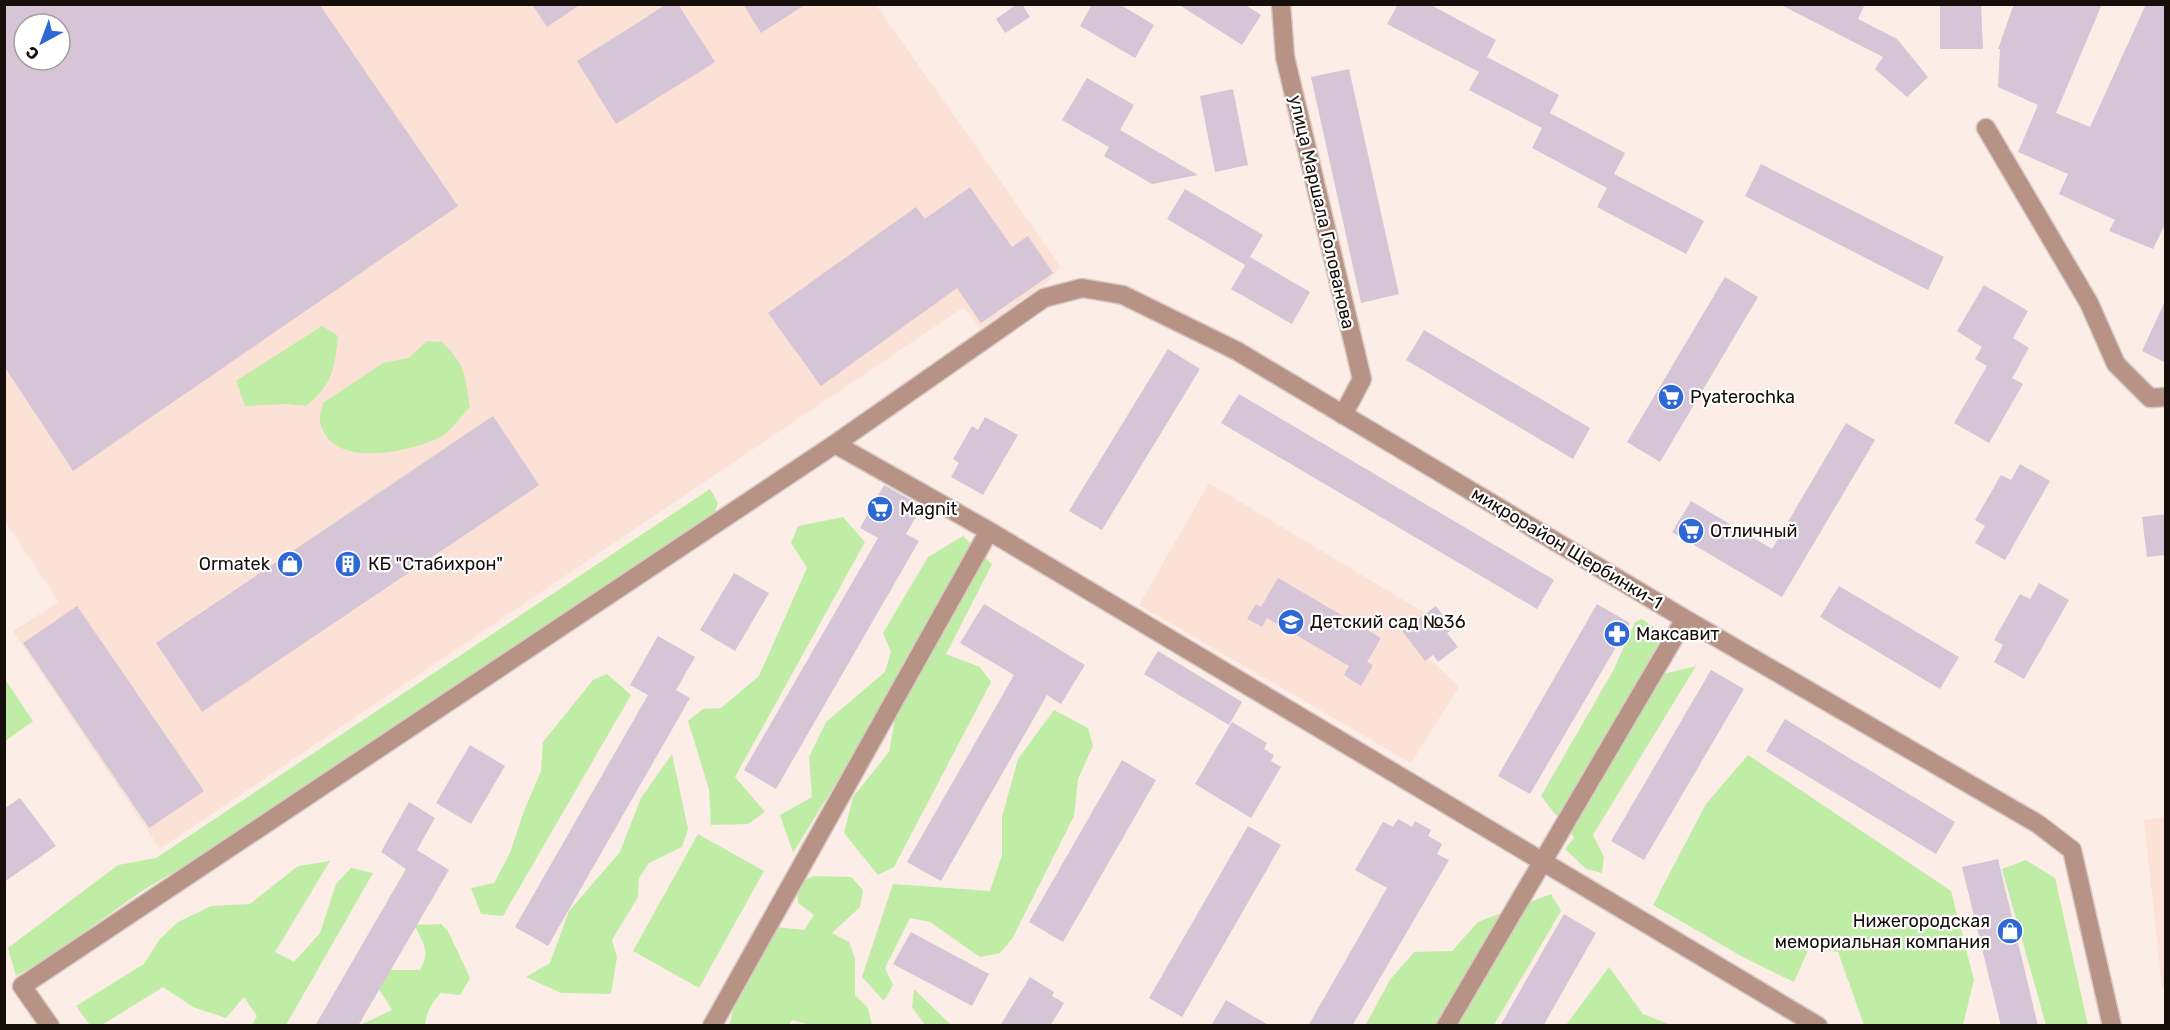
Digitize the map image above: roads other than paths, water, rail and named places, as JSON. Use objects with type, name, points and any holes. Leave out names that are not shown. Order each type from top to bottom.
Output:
[{"type":"street","name":"улица Маршала Голованова","points":[[1281,4],[1285,57],[1362,379],[1343,415]]},
{"type":"street","points":[[1986,128],[2089,303],[2115,363],[2150,398],[2166,397]]},
{"type":"street","name":"микрорайон Щербинки-1","points":[[836,444],[1044,298],[1082,288],[1123,295],[1237,351],[1685,619],[2038,824],[2072,850],[2112,1026]]},
{"type":"street","points":[[51,1026],[22,986],[836,444],[990,531],[1818,1026]]},
{"type":"street","points":[[712,1026],[990,531]]},
{"type":"street","points":[[1446,1026],[1685,619]]},
{"type":"place","name":"Pyaterochka","points":[[1671,397]]},
{"type":"place","name":"Magnit","points":[[880,509]]},
{"type":"place","name":"Отличный","points":[[1691,531]]},
{"type":"place","name":"Ormatek","points":[[290,564]]},
{"type":"place","name":"КБ \"Стабихрон\"","points":[[348,564]]},
{"type":"place","name":"Детский сад №36","points":[[1291,622]]},
{"type":"place","name":"Максавит","points":[[1617,634]]},
{"type":"place","name":"Нижегородская мемориальная компания","points":[[2010,931]]}]
